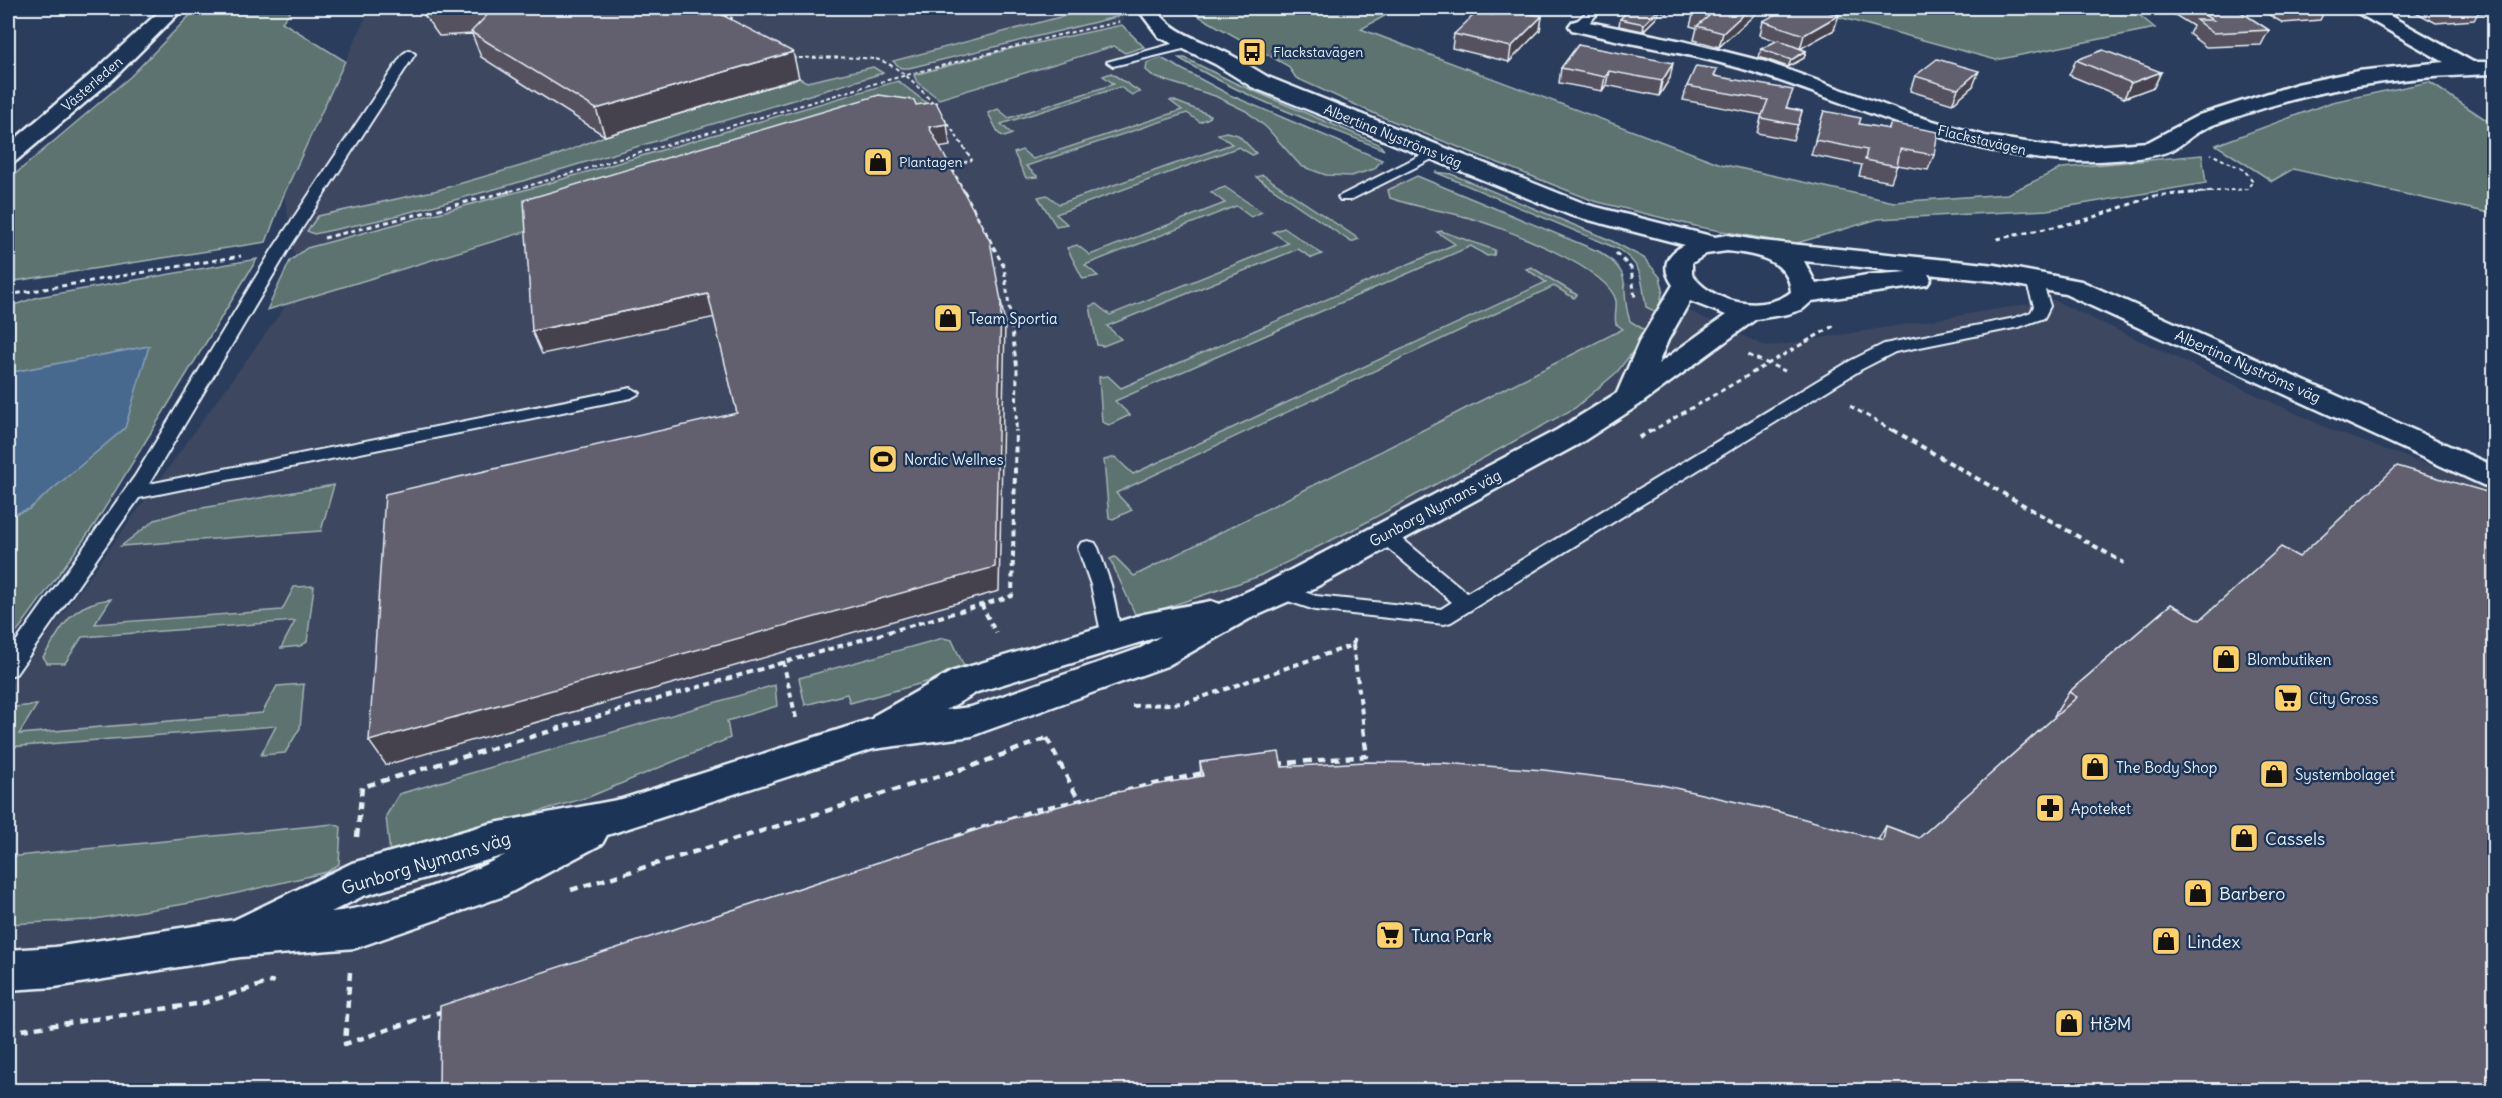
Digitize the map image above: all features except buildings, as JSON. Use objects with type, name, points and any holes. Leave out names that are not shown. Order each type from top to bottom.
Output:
[{"type":"street","name":"Västerleden","points":[[8,156],[105,74],[174,8]]},
{"type":"street","name":"Albertina Nyströms väg","points":[[1146,8],[1170,37],[1183,45],[1211,53],[1260,82],[1579,210],[1712,244],[1744,245],[1762,249],[1995,273],[2033,278],[2072,287],[2494,478]]},
{"type":"street","name":"Albertina Nyströms väg","points":[[1167,8],[1195,31],[1211,53]]},
{"type":"street","points":[[2363,8],[2469,68]]},
{"type":"street","name":"Flackstavägen","points":[[1579,26],[1700,51],[1782,74],[1859,104],[1997,146],[2058,155],[2109,154],[2161,146],[2196,124],[2280,95],[2336,82],[2396,72],[2494,68]]},
{"type":"street","name":"Albertina Nyströms väg","points":[[1579,210],[1682,275],[1713,302],[1749,311]]},
{"type":"street","points":[[1629,399],[1682,275],[1685,253],[1712,244]]},
{"type":"street","points":[[1749,311],[1779,309],[1798,301],[1804,294],[1803,277],[1794,265],[1762,249]]},
{"type":"street","name":"Albertina Nyströms väg","points":[[1804,294],[1867,283],[1995,273]]},
{"type":"street","name":"Gunborg Nymans väg","points":[[8,970],[54,967],[240,938],[356,928],[489,883],[622,815],[873,734],[972,721],[1154,657],[1237,610],[1280,591],[1568,437],[1629,399],[1749,311]]},
{"type":"street","name":"Gunborg Nymans väg","points":[[873,734],[964,682],[1144,627],[1237,610]]},
{"type":"lane","points":[[1579,26],[1598,8]]},
{"type":"lane","points":[[1113,62],[1183,45]]},
{"type":"lane","points":[[8,668],[133,493],[282,247],[409,54]]},
{"type":"lane","points":[[1345,197],[1433,153]]},
{"type":"lane","points":[[1280,591],[1316,603],[1444,617],[1819,388],[1890,348],[2019,322],[2037,315],[2042,306],[2033,278]]},
{"type":"lane","points":[[133,493],[631,393]]},
{"type":"lane","points":[[1385,535],[1466,603]]},
{"type":"lane","points":[[1088,548],[1101,585],[1112,637]]},
{"type":"path","points":[[708,9],[732,18],[732,32]]},
{"type":"path","points":[[8,296],[215,261],[370,228],[589,168],[903,75],[1123,21]]},
{"type":"path","points":[[357,844],[362,787],[783,661],[1012,596],[1017,370],[1004,267],[951,166],[972,160],[933,102],[903,75],[879,60],[781,57]]},
{"type":"path","points":[[1994,239],[2082,221],[2154,196],[2247,189],[2253,181],[2244,171],[2208,152]]},
{"type":"path","points":[[1744,353],[1819,388],[2124,563]]},
{"type":"path","points":[[981,604],[1002,643]]},
{"type":"path","points":[[1274,764],[1367,756],[1353,645]]},
{"type":"path","points":[[783,661],[796,719]]},
{"type":"path","points":[[1047,738],[1079,801]]},
{"type":"path","points":[[944,841],[1035,810],[1216,771]]},
{"type":"path","points":[[350,969],[345,1044],[447,1010]]},
{"type":"shaded area","points":[[370,8],[1123,8],[1127,12],[1119,30],[1198,85],[1767,347],[2053,300],[2336,432],[2494,488],[2494,1090],[8,1090],[8,689],[300,286],[284,194]]},
{"type":"shaded area","points":[[149,346],[125,428],[29,509],[8,516],[8,380],[13,372]]},
{"type":"green space","points":[[197,8],[293,8],[282,22],[345,61],[284,194],[266,242],[8,282],[8,180],[131,76]]},
{"type":"green space","points":[[1094,8],[1123,8],[1127,12],[1124,15],[909,68],[901,68],[893,61]]},
{"type":"green space","points":[[1213,8],[1399,8],[1361,29],[1721,164],[1894,202],[2007,194],[2062,168],[2202,155],[2206,183],[2047,210],[1878,219],[1794,244],[1699,227],[1594,201],[1380,116],[1296,78],[1288,66],[1193,13]]},
{"type":"green space","points":[[1806,8],[2131,8],[2155,28],[1996,60]]},
{"type":"green space","points":[[1122,25],[1144,47],[1125,53],[1114,46],[939,99],[917,82],[914,75],[1013,48]]},
{"type":"green space","points":[[1161,58],[1230,95],[1382,160],[1374,169],[1351,176],[1326,175],[1301,166],[1267,128],[1246,111],[1215,96],[1154,77],[1146,70],[1147,63]]},
{"type":"green space","points":[[1179,58],[1185,58],[1235,83],[1379,144],[1384,150],[1253,97]]},
{"type":"green space","points":[[873,67],[883,73],[506,186],[384,219],[314,234],[307,231],[318,216],[438,190],[555,156],[605,136],[799,78],[807,82]]},
{"type":"green space","points":[[1111,73],[1140,92],[1132,95],[1120,87],[1001,124],[1012,134],[1005,137],[999,134],[988,113],[998,109],[1009,118],[1114,84],[1103,76]]},
{"type":"green space","points":[[898,81],[933,108],[267,310],[290,261],[307,248],[539,186]]},
{"type":"green space","points":[[2429,82],[2494,125],[2494,214],[2293,169],[2272,181],[2216,145],[2332,102]]},
{"type":"green space","points":[[1170,101],[1210,115],[1209,118],[1200,122],[1187,113],[1026,166],[1038,177],[1026,178],[1014,153],[1022,150],[1033,159],[1182,110]]},
{"type":"green space","points":[[1226,132],[1238,135],[1256,153],[1252,155],[1239,147],[1056,214],[1067,224],[1056,226],[1038,197],[1047,195],[1059,204],[1232,144],[1218,134]]},
{"type":"green space","points":[[1435,172],[1451,174],[1610,240],[1644,258],[1660,277],[1663,289],[1658,313],[1646,307],[1640,274],[1633,262],[1618,249]]},
{"type":"green space","points":[[1263,175],[1359,239],[1351,242],[1256,177]]},
{"type":"green space","points":[[1417,176],[1600,252],[1619,268],[1623,275],[1630,321],[1648,332],[1617,372],[1575,408],[1352,530],[1257,577],[1156,611],[1135,614],[1110,559],[1115,557],[1134,576],[1623,329],[1616,324],[1616,301],[1609,288],[1574,262],[1526,238],[1502,229],[1390,198],[1388,190]]},
{"type":"green space","points":[[1225,187],[1262,212],[1251,217],[1236,206],[1085,265],[1098,276],[1083,279],[1067,248],[1077,245],[1090,255],[1225,203],[1211,192]]},
{"type":"green space","points":[[1284,228],[1322,254],[1312,258],[1298,249],[1107,326],[1121,339],[1103,346],[1097,345],[1090,306],[1096,304],[1110,315],[1288,243],[1273,232]]},
{"type":"green space","points":[[1441,231],[1495,250],[1494,255],[1487,256],[1471,246],[1115,401],[1130,415],[1109,425],[1102,422],[1099,377],[1108,376],[1121,388],[1455,244],[1437,232]]},
{"type":"green space","points":[[257,259],[95,524],[8,644],[8,516],[29,509],[149,346],[14,372],[8,380],[8,307],[38,297]]},
{"type":"green space","points":[[1531,267],[1577,295],[1574,298],[1554,286],[1116,493],[1132,510],[1113,519],[1109,518],[1104,460],[1115,457],[1133,474],[1546,282],[1526,269]]},
{"type":"green space","points":[[334,485],[321,531],[121,546],[155,520],[185,511]]},
{"type":"green space","points":[[314,586],[307,642],[300,646],[281,648],[295,621],[82,637],[65,663],[47,663],[43,657],[70,618],[77,611],[97,602],[111,599],[95,624],[282,610],[294,587]]},
{"type":"green space","points":[[943,638],[952,640],[966,671],[850,703],[847,694],[805,705],[799,678]]},
{"type":"green space","points":[[304,684],[300,728],[285,753],[261,755],[276,726],[10,747],[8,750],[8,711],[14,707],[37,705],[19,734],[262,713],[277,686]]},
{"type":"green space","points":[[775,685],[777,706],[727,721],[730,738],[589,797],[390,854],[386,816],[399,794]]},
{"type":"green space","points":[[333,824],[341,827],[339,864],[327,872],[208,900],[89,920],[8,924],[8,857]]},
{"type":"place","name":"Flackstavägen","points":[[1252,52]]},
{"type":"place","name":"Plantagen","points":[[878,162]]},
{"type":"place","name":"Team Sportia","points":[[948,318]]},
{"type":"place","name":"Nordic Wellnes","points":[[883,459]]},
{"type":"place","name":"Blombutiken","points":[[2226,659]]},
{"type":"place","name":"City Gross","points":[[2288,698]]},
{"type":"place","name":"The Body Shop","points":[[2095,767]]},
{"type":"place","name":"Systembolaget","points":[[2274,774]]},
{"type":"place","name":"Apoteket","points":[[2050,808]]},
{"type":"place","name":"Cassels","points":[[2244,838]]},
{"type":"place","name":"Barbero","points":[[2198,893]]},
{"type":"place","name":"Tuna Park","points":[[1390,935]]},
{"type":"place","name":"Lindex","points":[[2166,941]]},
{"type":"place","name":"H&M","points":[[2069,1023]]}]
